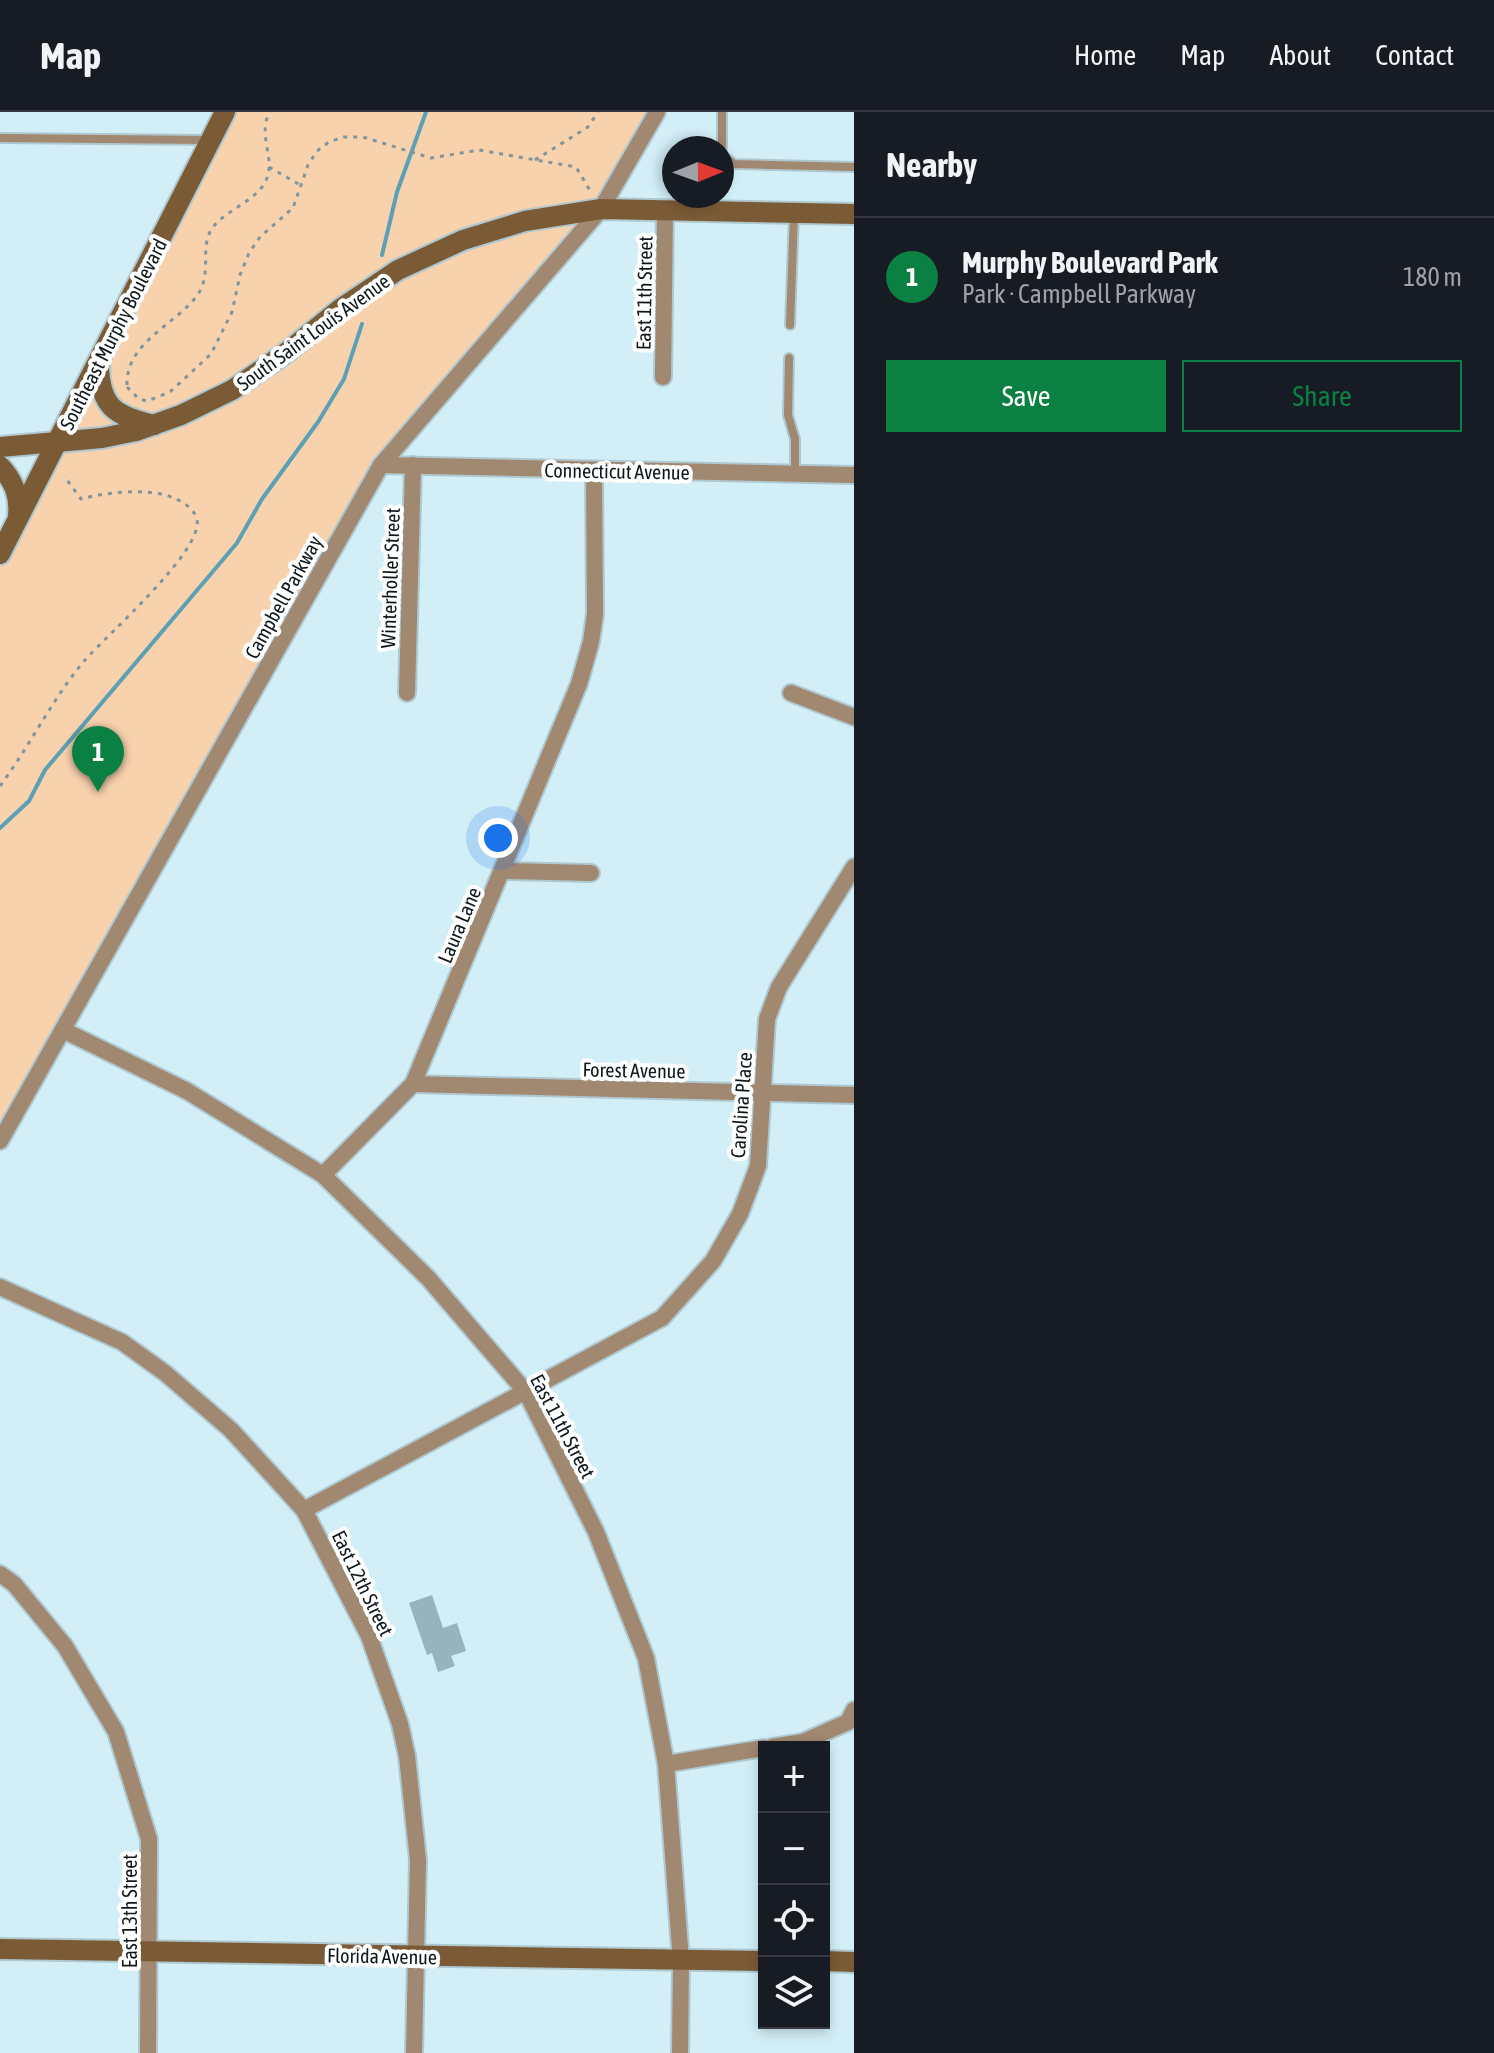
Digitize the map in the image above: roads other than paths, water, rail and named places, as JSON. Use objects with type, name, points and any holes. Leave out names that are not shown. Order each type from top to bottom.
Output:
[{"type":"street","name":"Southeast Murphy Boulevard","points":[[0,554],[225,112]]},
{"type":"street","name":"Campbell Parkway","points":[[0,1141],[381,465],[601,209],[657,112]]},
{"type":"street","name":"South Saint Louis Avenue","points":[[734,206],[794,213],[854,214]]},
{"type":"street","name":"South Saint Louis Avenue","points":[[58,444],[102,438],[154,425],[232,390],[398,270],[463,240],[525,221],[601,209],[684,208]]},
{"type":"street","name":"East 11th Street","points":[[663,377],[665,210]]},
{"type":"street","points":[[99,363],[101,389],[111,407],[124,416],[154,425]]},
{"type":"street","points":[[0,447],[58,444]]},
{"type":"street","name":"Connecticut Avenue","points":[[381,465],[854,475]]},
{"type":"street","name":"Winterholler Street","points":[[407,693],[413,465]]},
{"type":"street","points":[[0,466],[15,487],[19,500],[17,522]]},
{"type":"street","name":"Laura Lane","points":[[323,1175],[413,1084],[504,871],[579,684],[595,614],[594,470]]},
{"type":"street","points":[[791,693],[854,717]]},
{"type":"street","name":"Carolina Place","points":[[304,1510],[662,1318],[713,1261],[740,1214],[758,1166],[767,1019],[779,987],[854,867]]},
{"type":"street","points":[[504,871],[591,873]]},
{"type":"street","name":"East 11th Street","points":[[63,1030],[187,1091],[323,1175],[428,1278],[526,1392],[596,1532],[646,1658],[666,1764],[681,1961],[680,2053]]},
{"type":"street","name":"Forest Avenue","points":[[413,1084],[854,1095]]},
{"type":"street","name":"East 12th Street","points":[[0,1287],[122,1342],[165,1373],[231,1430],[304,1510],[369,1636],[400,1724],[414,1808],[418,1860],[414,2053]]},
{"type":"street","name":"East 13th Street","points":[[0,1574],[14,1584],[65,1646],[116,1732],[149,1839],[148,2053]]},
{"type":"street","points":[[805,1741],[848,1722],[854,1710]]},
{"type":"street","points":[[666,1764],[758,1749]]},
{"type":"street","name":"Florida Avenue","points":[[0,1949],[758,1961]]},
{"type":"street","points":[[830,1961],[854,1962]]},
{"type":"lane","points":[[722,112],[722,136]]},
{"type":"lane","points":[[0,138],[211,140]]},
{"type":"lane","points":[[734,164],[854,167]]},
{"type":"lane","points":[[790,325],[794,213]]},
{"type":"lane","points":[[789,358],[788,415],[795,439],[795,474]]},
{"type":"waterway","points":[[382,255],[397,192],[426,112]]},
{"type":"waterway","points":[[0,828],[29,801],[45,770],[237,543],[262,499],[318,422],[344,379],[362,324]]},
{"type":"place","name":"Murphy Boulevard Park","points":[[98,792]]}]
